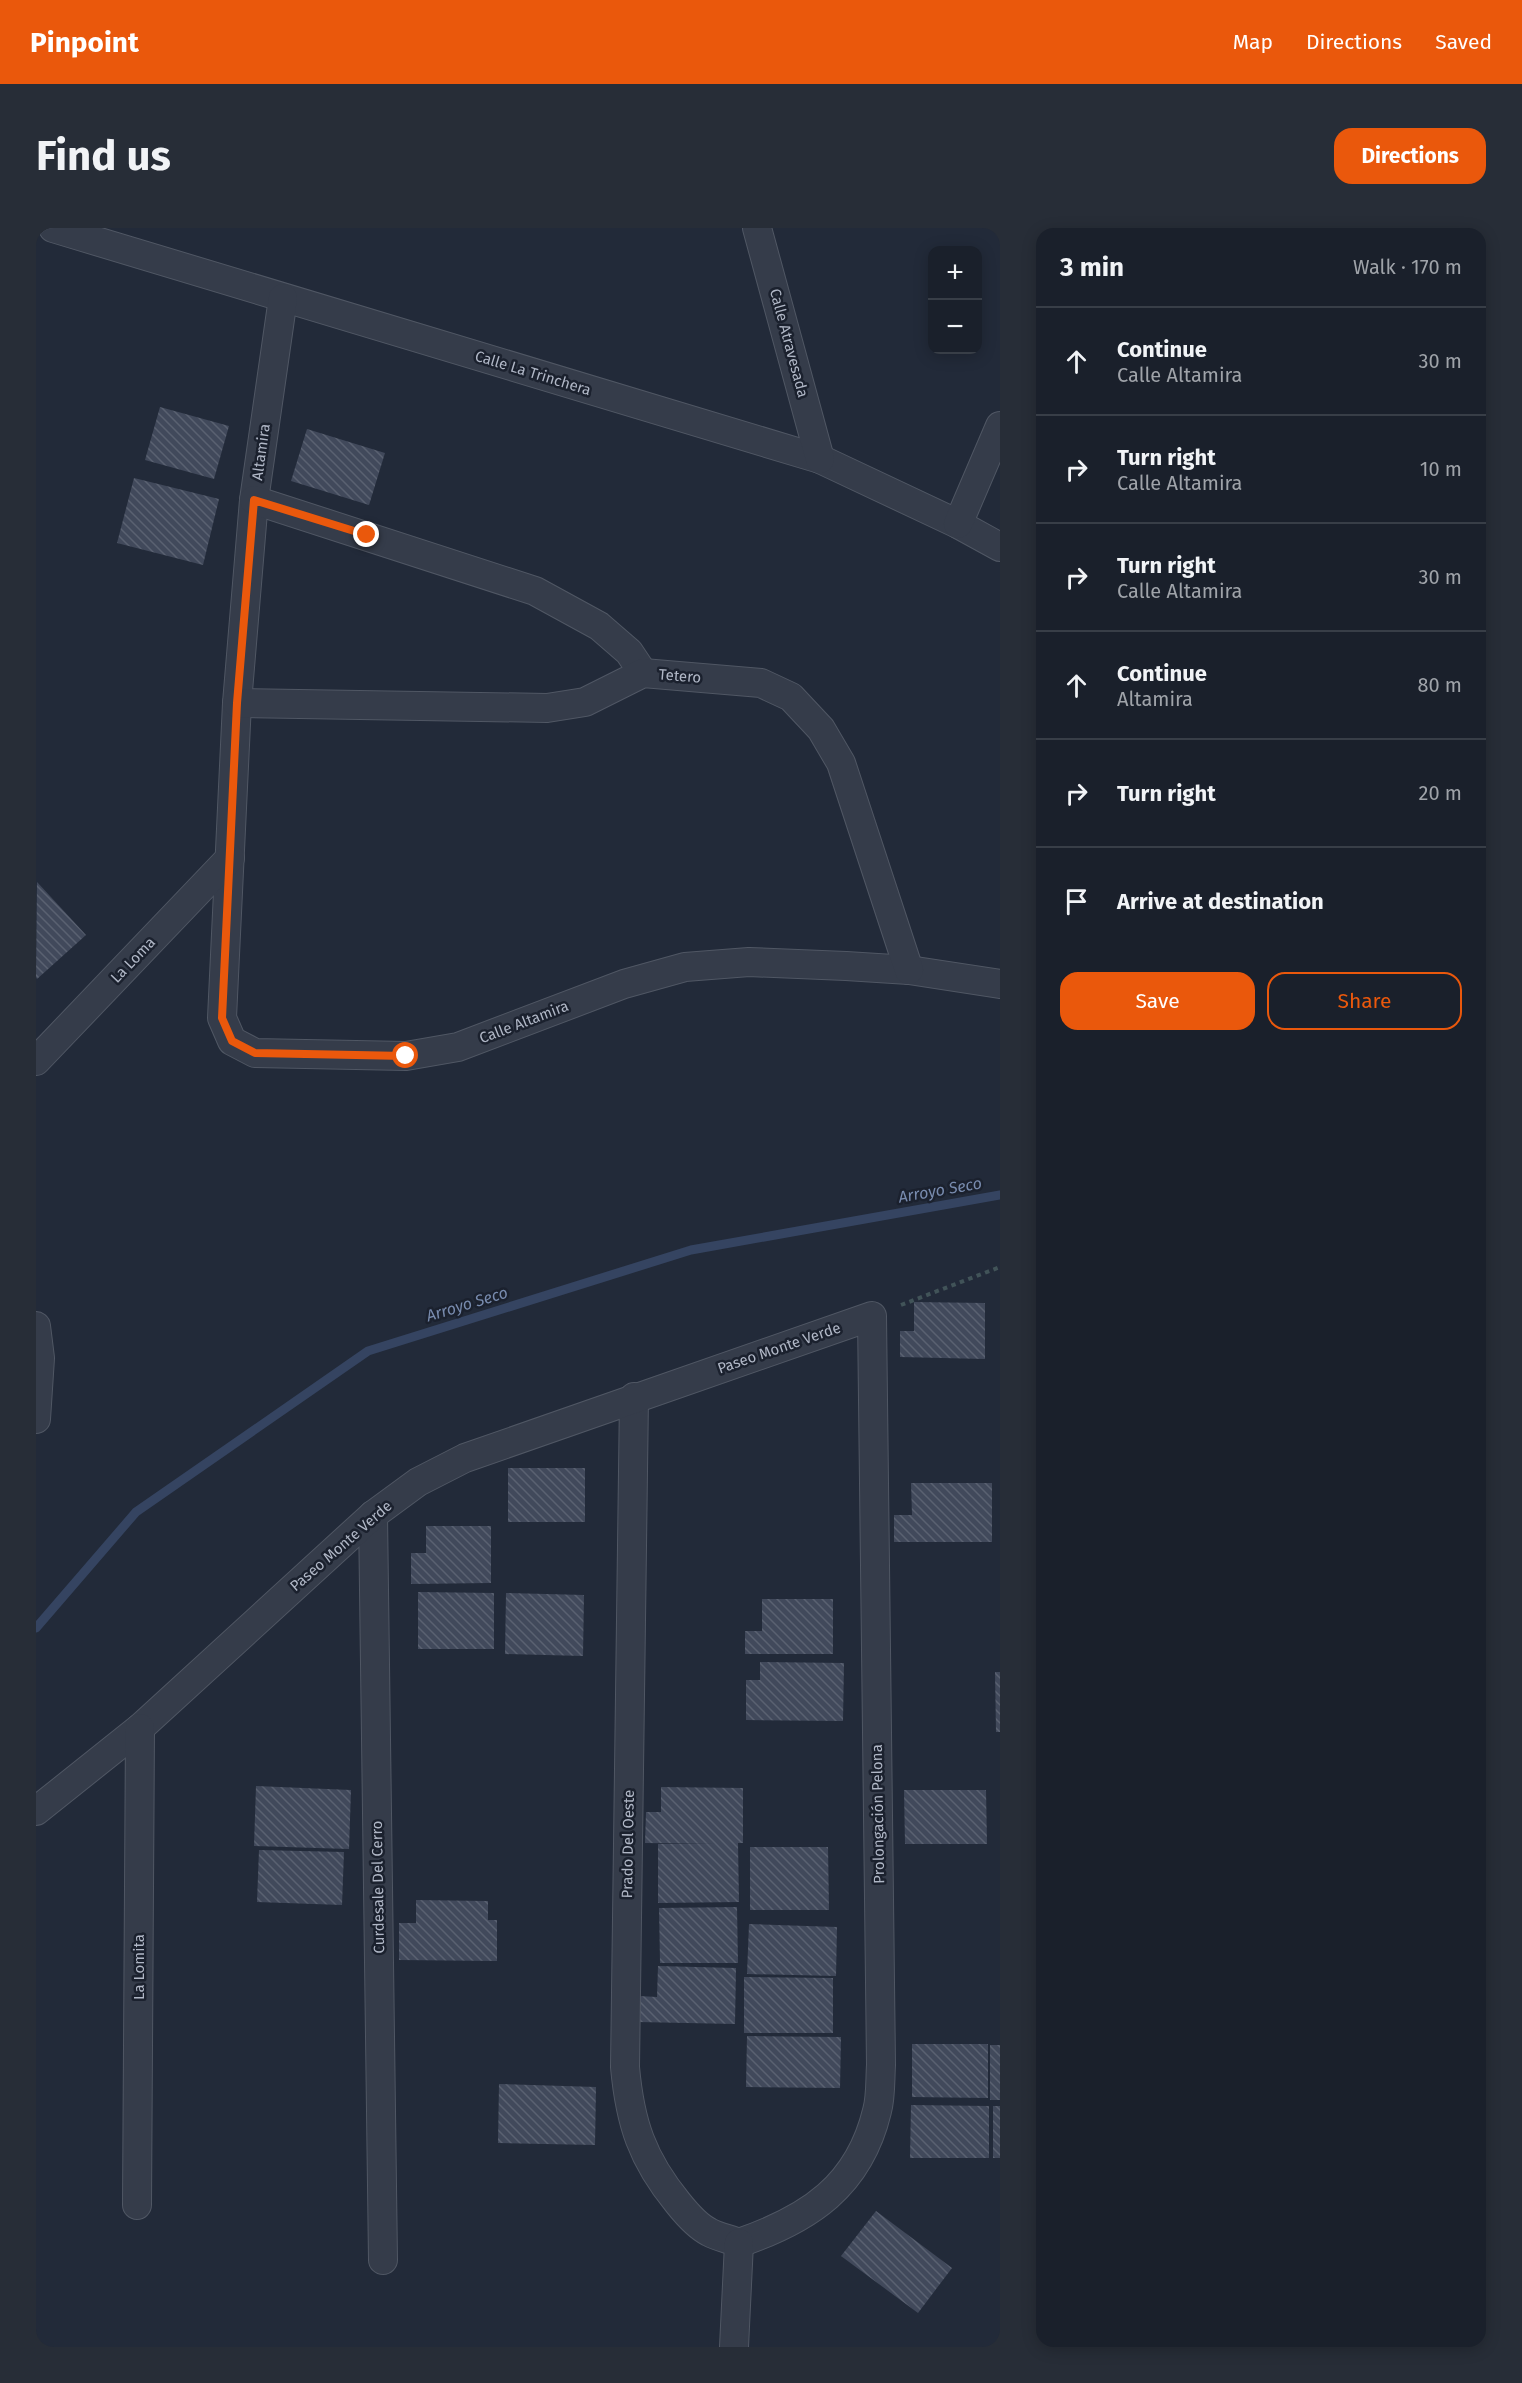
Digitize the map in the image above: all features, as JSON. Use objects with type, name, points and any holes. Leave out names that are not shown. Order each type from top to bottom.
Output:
[{"type":"street","name":"Calle La Trinchera","points":[[53,228],[820,459],[958,524],[1000,547]]},
{"type":"street","name":"Calle Atravesada","points":[[757,228],[820,459]]},
{"type":"street","name":"Altamira","points":[[230,858],[237,703],[254,500],[283,298]]},
{"type":"street","points":[[958,524],[1000,426]]},
{"type":"street","points":[[254,500],[535,591],[599,626],[629,652],[643,673]]},
{"type":"street","name":"Tetero","points":[[237,703],[567,707],[585,702],[643,673],[761,683],[790,697],[821,729],[841,763],[909,970]]},
{"type":"street","name":"Calle Altamira","points":[[230,858],[222,1018],[232,1041],[255,1053],[406,1056],[458,1047],[624,984],[685,967],[749,962],[909,970],[1000,984]]},
{"type":"street","name":"La Loma","points":[[36,1061],[230,858]]},
{"type":"street","name":"Paseo Monte Verde","points":[[36,1810],[140,1728],[373,1515],[418,1482],[465,1458],[634,1397],[872,1316]]},
{"type":"street","name":"Prolongación Pelona","points":[[739,2243],[773,2231],[808,2212],[837,2189],[863,2156],[878,2109],[881,2053],[872,1316]]},
{"type":"street","points":[[36,1326],[40,1358],[36,1419]]},
{"type":"street","name":"Prado Del Oeste","points":[[634,1397],[626,2067],[628,2104],[641,2148],[661,2182],[685,2211],[707,2231],[739,2243]]},
{"type":"street","name":"Curdesale Del Cerro","points":[[373,1515],[383,2260]]},
{"type":"street","name":"La Lomita","points":[[137,2205],[140,1728]]},
{"type":"street","points":[[734,2347],[739,2243]]},
{"type":"path","points":[[872,1316],[1000,1267]]},
{"type":"building","points":[[160,407],[229,426],[214,479],[145,460]]},
{"type":"building","points":[[307,429],[385,453],[369,505],[291,481]]},
{"type":"building","points":[[134,478],[219,499],[203,565],[117,543]]},
{"type":"building","points":[[37,882],[86,935],[37,979],[36,977]]},
{"type":"building","points":[[914,1302],[985,1303],[985,1359],[900,1357],[900,1331],[914,1331]]},
{"type":"building","points":[[508,1468],[585,1468],[585,1522],[508,1522]]},
{"type":"building","points":[[911,1483],[992,1483],[992,1542],[894,1542],[894,1515],[912,1515]]},
{"type":"building","points":[[426,1526],[491,1526],[491,1583],[411,1584],[411,1553],[426,1553]]},
{"type":"building","points":[[418,1592],[494,1593],[494,1649],[418,1649]]},
{"type":"building","points":[[506,1593],[584,1595],[583,1656],[505,1654]]},
{"type":"building","points":[[762,1599],[833,1599],[833,1654],[745,1654],[745,1631],[762,1631]]},
{"type":"building","points":[[760,1662],[844,1663],[843,1721],[746,1720],[746,1680],[760,1680]]},
{"type":"building","points":[[995,1672],[1000,1672],[1000,1732],[996,1732]]},
{"type":"building","points":[[256,1786],[351,1790],[349,1849],[254,1846]]},
{"type":"building","points":[[661,1787],[743,1788],[743,1843],[738,1843],[739,1902],[658,1903],[658,1844],[716,1844],[645,1843],[646,1812],[661,1812]]},
{"type":"building","points":[[904,1790],[986,1790],[987,1844],[905,1844]]},
{"type":"building","points":[[750,1847],[828,1847],[829,1910],[750,1910]]},
{"type":"building","points":[[259,1850],[344,1852],[342,1905],[257,1902]]},
{"type":"building","points":[[416,1900],[488,1901],[488,1920],[497,1920],[497,1961],[399,1960],[399,1923],[416,1923]]},
{"type":"building","points":[[737,1907],[738,1963],[660,1963],[659,1908]]},
{"type":"building","points":[[749,1924],[837,1927],[836,1976],[747,1974]]},
{"type":"building","points":[[658,1966],[736,1968],[735,2024],[638,2022],[639,1996],[657,1997]]},
{"type":"building","points":[[744,1977],[833,1978],[833,2033],[744,2033]]},
{"type":"building","points":[[747,2036],[841,2037],[840,2088],[746,2087]]},
{"type":"building","points":[[912,2044],[988,2044],[988,2098],[912,2097]]},
{"type":"building","points":[[990,2045],[1000,2045],[1000,2100],[990,2100]]},
{"type":"building","points":[[499,2084],[596,2087],[595,2145],[498,2143]]},
{"type":"building","points":[[911,2105],[989,2106],[989,2158],[910,2158]]},
{"type":"building","points":[[993,2106],[1000,2106],[1000,2158],[993,2158]]},
{"type":"building","points":[[876,2211],[952,2268],[918,2313],[841,2256]]},
{"type":"waterway","name":"Arroyo Seco","points":[[36,1628],[136,1512],[368,1351],[691,1250],[1000,1195]]},
{"type":"route","points":[[367,535],[254,500],[237,703],[222,1018],[232,1041],[255,1053],[406,1056]]}]
